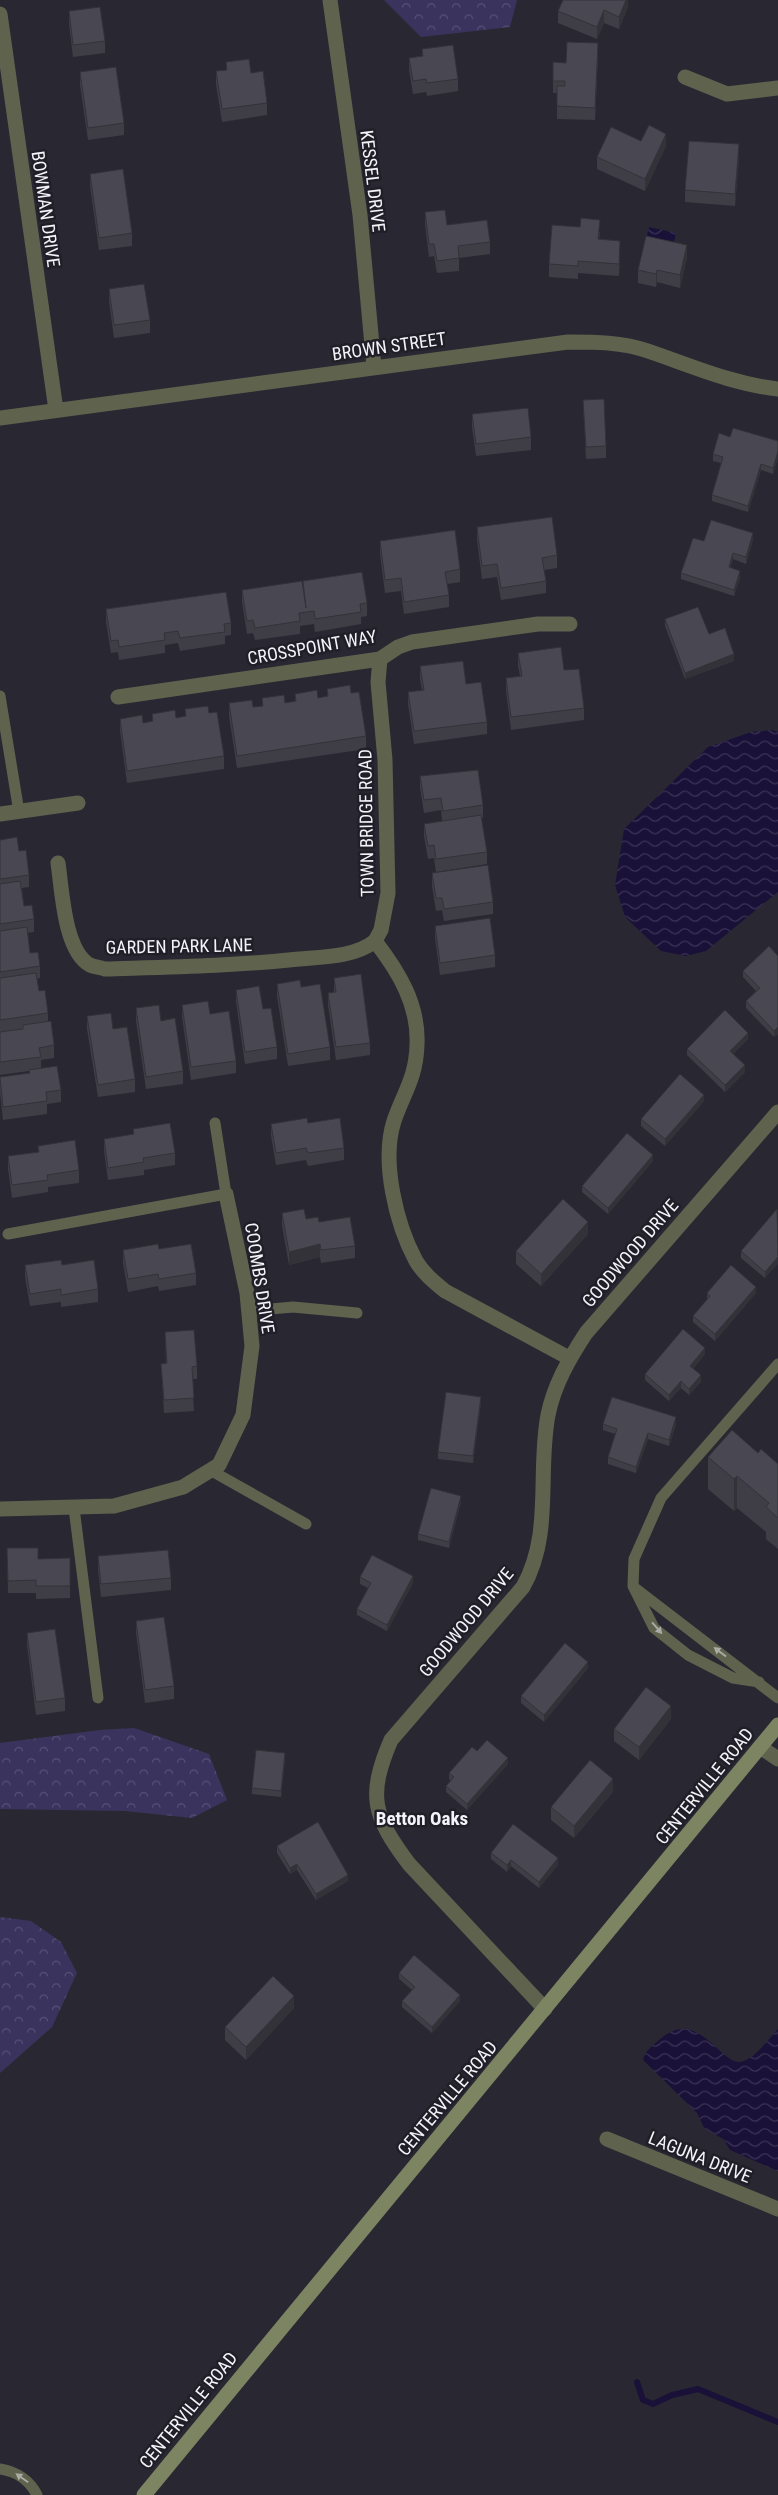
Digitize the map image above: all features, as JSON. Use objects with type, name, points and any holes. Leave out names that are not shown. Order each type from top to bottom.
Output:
[{"type":"main road","name":"CENTERVILLE ROAD","points":[[144,2495],[778,1725]]},
{"type":"street","name":"KESSEL DRIVE","points":[[330,0],[360,215],[374,367]]},
{"type":"street","name":"BOWMAN DRIVE","points":[[0,14],[56,410]]},
{"type":"street","points":[[685,77],[727,94],[778,88]]},
{"type":"street","name":"BROWN STREET","points":[[0,418],[546,343],[612,343],[647,351],[724,378],[778,389]]},
{"type":"street","name":"CROSSPOINT WAY","points":[[118,697],[380,659],[398,647],[412,642],[538,624],[570,624]]},
{"type":"street","name":"TOWN BRIDGE ROAD","points":[[375,941],[381,930],[388,893],[385,760],[378,682],[380,659]]},
{"type":"street","points":[[0,814],[78,804]]},
{"type":"street","name":"GARDEN PARK LANE","points":[[58,863],[69,931],[74,946],[91,966],[105,968],[197,967],[274,962],[336,955],[367,948],[375,941]]},
{"type":"street","points":[[375,941],[406,986],[414,1010],[417,1043],[415,1072],[394,1121],[390,1145],[392,1188],[400,1226],[416,1262],[429,1279],[445,1291],[569,1358]]},
{"type":"street","name":"GOODWOOD DRIVE","points":[[545,2009],[409,1864],[394,1844],[382,1820],[375,1793],[378,1771],[391,1740],[523,1587],[533,1569],[540,1544],[543,1466],[548,1416],[555,1387],[569,1358],[586,1333],[778,1112]]},
{"type":"street","name":"COOMBS DRIVE","points":[[0,1509],[114,1506],[183,1487],[219,1465],[243,1415],[252,1346],[248,1311],[226,1194]]},
{"type":"street","points":[[760,1747],[778,1759]]},
{"type":"street","name":"LAGUNA DRIVE","points":[[607,2139],[778,2209]]},
{"type":"lane","points":[[0,696],[19,812]]},
{"type":"lane","points":[[8,1234],[226,1194],[215,1123]]},
{"type":"lane","points":[[248,1311],[293,1307],[357,1313]]},
{"type":"lane","points":[[759,1682],[733,1678],[688,1655],[654,1628],[633,1586],[634,1558],[661,1498],[778,1364]]},
{"type":"lane","points":[[210,1470],[306,1524]]},
{"type":"lane","points":[[74,1508],[98,1698]]},
{"type":"lane","points":[[633,1586],[778,1698]]},
{"type":"lane","points":[[0,2469],[11,2471],[24,2477],[37,2495]]},
{"type":"green space","points":[[384,0],[517,0],[510,27],[421,37]]},
{"type":"green space","points":[[134,1728],[209,1754],[227,1800],[192,1818],[125,1811],[0,1809],[0,1743],[100,1730]]},
{"type":"green space","points":[[0,1917],[31,1921],[61,1942],[77,1973],[52,2027],[0,2073]]},
{"type":"water","points":[[649,227],[676,233],[673,246],[646,240]]},
{"type":"water","points":[[773,730],[778,732],[778,892],[706,951],[686,956],[661,951],[625,917],[615,885],[624,829],[708,747],[751,732]]},
{"type":"water","points":[[685,2029],[697,2032],[725,2055],[741,2062],[756,2053],[778,2029],[778,2171],[730,2150],[723,2139],[704,2128],[697,2113],[643,2060],[651,2047],[659,2040],[673,2031]]},
{"type":"building","points":[[563,0],[626,0],[619,17],[604,10],[597,27],[558,11]]},
{"type":"building","points":[[100,7],[105,41],[73,45],[69,11]]},
{"type":"building","points":[[567,42],[598,43],[595,108],[557,106],[557,86],[565,86],[565,81],[553,81],[553,62],[566,63]]},
{"type":"building","points":[[453,45],[458,79],[427,83],[426,79],[413,81],[409,58],[423,56],[422,49]]},
{"type":"building","points":[[249,59],[251,73],[263,71],[267,103],[222,109],[216,71],[227,70],[226,62]]},
{"type":"building","points":[[116,67],[124,123],[88,128],[80,72]]},
{"type":"building","points":[[649,125],[666,134],[645,179],[597,157],[611,127],[641,141]]},
{"type":"building","points":[[689,141],[739,144],[735,194],[685,190]]},
{"type":"building","points":[[123,169],[132,233],[99,238],[90,174]]},
{"type":"building","points":[[445,210],[447,225],[487,220],[490,242],[458,246],[459,258],[437,261],[434,244],[429,244],[425,212]]},
{"type":"building","points":[[581,218],[600,220],[598,239],[620,241],[619,264],[578,261],[578,266],[549,264],[552,225],[580,227]]},
{"type":"building","points":[[646,236],[687,245],[680,275],[657,270],[656,274],[638,270]]},
{"type":"building","points":[[144,284],[150,320],[114,325],[109,289]]},
{"type":"building","points":[[604,399],[606,446],[586,447],[583,400]]},
{"type":"building","points":[[528,408],[531,437],[476,444],[472,414]]},
{"type":"building","points":[[733,428],[778,441],[778,451],[773,468],[761,464],[748,506],[712,495],[723,457],[713,454],[719,433],[730,437]]},
{"type":"building","points":[[552,517],[557,555],[542,558],[546,581],[501,588],[497,564],[482,566],[477,527]]},
{"type":"building","points":[[711,520],[753,533],[746,557],[733,553],[729,567],[740,571],[734,590],[681,573],[693,538],[704,541]]},
{"type":"building","points":[[455,530],[460,569],[445,572],[449,595],[404,602],[401,578],[385,580],[380,541]]},
{"type":"building","points":[[362,572],[367,603],[360,604],[361,612],[315,619],[314,611],[299,613],[300,621],[255,628],[253,620],[247,621],[242,590],[302,581],[306,608],[303,581]]},
{"type":"building","points":[[226,592],[231,623],[224,624],[225,632],[180,638],[178,631],[164,633],[165,640],[119,647],[118,640],[111,641],[106,609]]},
{"type":"building","points":[[698,607],[709,634],[725,628],[734,654],[685,673],[665,619]]},
{"type":"building","points":[[561,647],[564,670],[579,669],[584,708],[511,717],[506,678],[522,676],[518,653]]},
{"type":"building","points":[[463,661],[466,684],[481,682],[487,722],[414,731],[408,692],[424,690],[420,666]]},
{"type":"building","points":[[350,685],[351,693],[359,692],[366,736],[237,756],[229,703],[252,700],[253,707],[263,706],[262,698],[284,695],[285,703],[296,701],[295,694],[317,690],[318,698],[328,696],[327,689]]},
{"type":"building","points":[[208,706],[209,713],[217,712],[224,756],[127,771],[120,719],[142,715],[143,723],[153,721],[152,714],[175,710],[176,718],[186,716],[185,709]]},
{"type":"building","points":[[478,770],[483,805],[443,811],[441,798],[424,800],[420,776]]},
{"type":"building","points":[[481,815],[487,852],[436,859],[434,845],[428,846],[424,824]]},
{"type":"building","points":[[17,837],[19,851],[26,850],[29,875],[0,879],[0,840]]},
{"type":"building","points":[[488,865],[493,902],[444,909],[442,898],[436,898],[432,873]]},
{"type":"building","points":[[20,881],[24,906],[32,905],[34,919],[0,924],[0,884]]},
{"type":"building","points":[[490,918],[495,955],[440,963],[435,926]]},
{"type":"building","points":[[27,927],[30,953],[38,952],[40,966],[0,972],[0,931]]},
{"type":"building","points":[[769,946],[778,956],[778,1027],[774,1031],[746,1001],[760,988],[743,971]]},
{"type":"building","points":[[36,973],[39,991],[45,990],[48,1013],[0,1020],[0,978]]},
{"type":"building","points":[[361,974],[370,1043],[336,1047],[328,993],[336,992],[334,978]]},
{"type":"building","points":[[300,980],[301,987],[320,984],[330,1047],[288,1054],[277,984]]},
{"type":"building","points":[[259,986],[263,1009],[271,1008],[277,1047],[245,1052],[236,990]]},
{"type":"building","points":[[208,1001],[210,1014],[229,1011],[236,1061],[191,1067],[182,1005]]},
{"type":"building","points":[[159,1005],[161,1021],[175,1018],[183,1071],[146,1077],[136,1008]]},
{"type":"building","points":[[725,1010],[748,1033],[730,1051],[745,1065],[725,1085],[687,1049]]},
{"type":"building","points":[[111,1013],[113,1029],[127,1027],[135,1079],[98,1085],[87,1016]]},
{"type":"building","points":[[51,1021],[54,1045],[39,1048],[41,1057],[0,1062],[0,1032],[23,1029],[23,1025]]},
{"type":"building","points":[[57,1066],[61,1090],[46,1092],[47,1101],[3,1107],[0,1077],[30,1073],[29,1070]]},
{"type":"building","points":[[680,1074],[704,1095],[665,1139],[641,1119]]},
{"type":"building","points":[[307,1118],[308,1123],[340,1118],[344,1148],[308,1153],[306,1148],[276,1153],[271,1124]]},
{"type":"building","points":[[170,1123],[175,1153],[143,1158],[144,1162],[108,1168],[104,1139],[134,1134],[133,1129]]},
{"type":"building","points":[[627,1133],[653,1155],[608,1208],[582,1186]]},
{"type":"building","points":[[75,1140],[79,1170],[47,1175],[48,1180],[12,1185],[8,1156],[39,1152],[38,1146]]},
{"type":"building","points":[[563,1199],[588,1222],[541,1274],[516,1251]]},
{"type":"building","points":[[304,1209],[306,1219],[318,1217],[319,1222],[350,1217],[355,1246],[321,1250],[320,1244],[289,1252],[282,1213]]},
{"type":"building","points":[[777,1209],[778,1257],[765,1272],[741,1251]]},
{"type":"building","points":[[158,1244],[159,1249],[191,1244],[196,1273],[159,1279],[158,1274],[128,1279],[123,1250]]},
{"type":"building","points":[[61,1260],[62,1265],[94,1260],[98,1289],[61,1295],[61,1289],[30,1294],[25,1265]]},
{"type":"building","points":[[731,1265],[756,1287],[715,1334],[693,1316],[710,1296],[707,1293]]},
{"type":"building","points":[[683,1329],[705,1348],[690,1366],[701,1375],[689,1389],[681,1381],[669,1395],[645,1374]]},
{"type":"building","points":[[194,1330],[197,1366],[192,1367],[194,1398],[164,1400],[161,1364],[167,1363],[165,1332]]},
{"type":"building","points":[[446,1392],[481,1397],[473,1456],[438,1452]]},
{"type":"building","points":[[612,1397],[676,1417],[669,1440],[648,1433],[636,1467],[608,1457],[617,1429],[603,1424]]},
{"type":"building","points":[[732,1430],[758,1453],[761,1449],[778,1464],[778,1518],[766,1507],[769,1503],[737,1476],[734,1479],[708,1457]]},
{"type":"building","points":[[431,1488],[461,1496],[449,1542],[418,1534]]},
{"type":"building","points":[[7,1548],[38,1548],[38,1559],[70,1558],[70,1586],[36,1586],[36,1580],[8,1581]]},
{"type":"building","points":[[168,1550],[171,1578],[101,1584],[98,1556]]},
{"type":"building","points":[[372,1555],[413,1576],[387,1625],[357,1609],[371,1583],[360,1577]]},
{"type":"building","points":[[164,1617],[174,1686],[145,1690],[136,1621]]},
{"type":"building","points":[[55,1629],[65,1698],[36,1702],[27,1633]]},
{"type":"building","points":[[565,1643],[588,1662],[544,1715],[521,1696]]},
{"type":"building","points":[[646,1687],[671,1706],[639,1747],[614,1729]]},
{"type":"building","points":[[487,1740],[508,1758],[467,1804],[446,1786],[454,1777],[449,1773],[472,1747],[477,1751]]},
{"type":"building","points":[[256,1750],[285,1753],[281,1791],[252,1788]]},
{"type":"building","points":[[590,1760],[613,1779],[574,1826],[551,1807]]},
{"type":"building","points":[[318,1822],[348,1875],[316,1894],[297,1864],[290,1868],[277,1846]]},
{"type":"building","points":[[513,1824],[558,1858],[539,1882],[511,1860],[507,1865],[491,1853]]},
{"type":"building","points":[[414,1955],[460,1995],[432,2027],[402,2001],[415,1987],[399,1973]]},
{"type":"building","points":[[273,1976],[294,1996],[246,2047],[225,2027]]},
{"type":"waterway","points":[[637,2382],[643,2400],[653,2404],[672,2395],[698,2389],[778,2422]]},
{"type":"district","name":"Betton Oaks","points":[[422,1818]]}]
